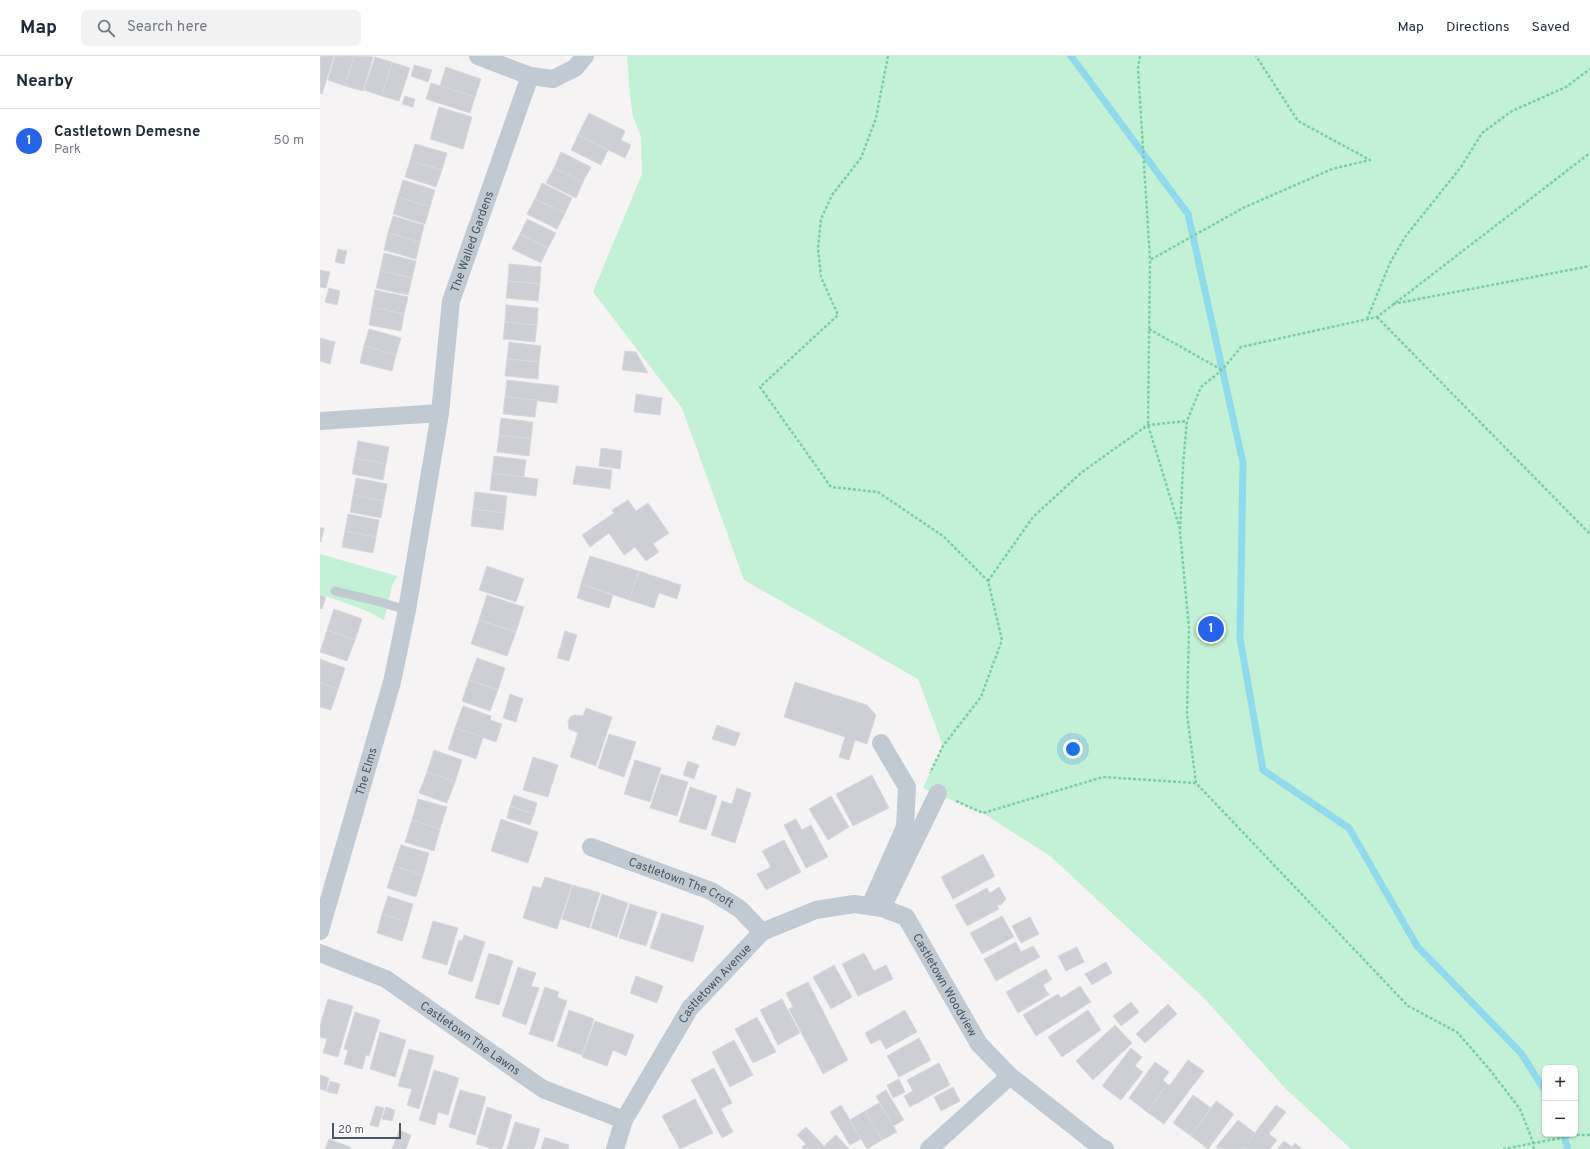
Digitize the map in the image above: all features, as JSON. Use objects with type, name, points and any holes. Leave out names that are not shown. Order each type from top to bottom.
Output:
[{"type":"street","points":[[478,56],[530,76],[553,79],[575,68],[585,56]]},
{"type":"street","name":"The Walled Gardens","points":[[407,610],[440,413],[451,301],[530,76]]},
{"type":"street","points":[[320,421],[440,413]]},
{"type":"street","name":"The Elms","points":[[320,931],[392,682],[407,610]]},
{"type":"street","points":[[876,907],[905,827],[907,787],[881,743]]},
{"type":"street","points":[[876,907],[938,793]]},
{"type":"street","name":"Castletown The Croft","points":[[591,847],[710,891],[740,909],[762,932]]},
{"type":"street","name":"Castletown Avenue","points":[[615,1149],[624,1120],[690,1008],[762,932],[816,910],[854,904],[876,907]]},
{"type":"street","name":"Castletown Woodview","points":[[876,907],[906,917],[979,1044],[1010,1076],[1099,1146],[1105,1149]]},
{"type":"street","name":"Castletown The Lawns","points":[[320,953],[386,979],[543,1089],[624,1120]]},
{"type":"street","points":[[928,1149],[1010,1076]]},
{"type":"lane","points":[[335,591],[407,610]]},
{"type":"path","points":[[888,56],[876,118],[861,158],[832,195],[821,219],[818,248],[821,277],[838,315],[760,387],[831,487],[878,492],[943,536],[988,581],[1002,640],[981,697],[943,746],[930,774]]},
{"type":"path","points":[[1140,56],[1138,68],[1150,260],[1148,425],[1180,532]]},
{"type":"path","points":[[1150,260],[1243,208],[1332,169],[1370,160],[1298,121],[1256,56]]},
{"type":"path","points":[[1367,319],[1390,263],[1405,237],[1461,167],[1482,133],[1512,112],[1566,87],[1590,69]]},
{"type":"path","points":[[1534,1149],[1533,1142],[1520,1109],[1490,1070],[1457,1032],[1408,1006],[1196,783],[1187,714],[1189,628],[1180,532],[1186,421],[1201,387],[1222,370],[1241,347],[1377,316],[1590,153]]},
{"type":"path","points":[[1393,304],[1590,266]]},
{"type":"path","points":[[1377,316],[1590,534]]},
{"type":"path","points":[[1149,329],[1222,370]]},
{"type":"path","points":[[988,581],[1033,517],[1082,472],[1148,425],[1186,421]]},
{"type":"path","points":[[938,793],[983,813],[1103,777],[1196,783]]},
{"type":"path","points":[[1503,1149],[1533,1142],[1577,1135],[1590,1135]]},
{"type":"green space","points":[[627,56],[1590,56],[1590,1149],[1351,1149],[1286,1089],[1205,999],[1050,856],[983,813],[923,788],[943,746],[918,679],[744,580],[682,408],[593,292],[642,174],[641,137],[633,116]]},
{"type":"green space","points":[[320,554],[397,576],[392,586],[384,620],[365,610],[320,594]]},
{"type":"building","points":[[320,56],[334,56],[322,94],[320,93]]},
{"type":"building","points":[[335,56],[354,56],[345,86],[328,80]]},
{"type":"building","points":[[354,56],[373,57],[363,91],[345,86]]},
{"type":"building","points":[[375,57],[392,62],[382,96],[364,90]]},
{"type":"building","points":[[392,62],[410,68],[399,101],[382,96]]},
{"type":"building","points":[[414,65],[432,70],[428,82],[411,76]]},
{"type":"building","points":[[446,67],[481,79],[475,97],[440,86]]},
{"type":"building","points":[[431,83],[475,97],[470,113],[426,99]]},
{"type":"building","points":[[405,96],[415,99],[413,107],[402,104]]},
{"type":"building","points":[[439,107],[472,117],[463,149],[430,139]]},
{"type":"building","points":[[589,113],[625,131],[621,140],[631,145],[625,158],[578,135]]},
{"type":"building","points":[[578,135],[608,150],[601,165],[571,150]]},
{"type":"building","points":[[415,144],[447,153],[442,170],[410,161]]},
{"type":"building","points":[[561,152],[591,167],[583,182],[554,168]]},
{"type":"building","points":[[410,161],[442,170],[436,187],[405,177]]},
{"type":"building","points":[[554,168],[583,182],[576,198],[546,183]]},
{"type":"building","points":[[403,180],[435,190],[430,207],[398,197]]},
{"type":"building","points":[[542,183],[572,198],[565,213],[535,199]]},
{"type":"building","points":[[398,197],[430,207],[425,224],[393,214]]},
{"type":"building","points":[[535,199],[565,213],[557,229],[527,214]]},
{"type":"building","points":[[393,216],[424,225],[420,242],[388,233]]},
{"type":"building","points":[[527,219],[556,233],[548,248],[520,234]]},
{"type":"building","points":[[388,233],[420,242],[416,259],[384,250]]},
{"type":"building","points":[[520,234],[548,248],[541,263],[512,249]]},
{"type":"building","points":[[338,249],[347,251],[344,264],[335,262]]},
{"type":"building","points":[[384,253],[416,261],[412,278],[380,271]]},
{"type":"building","points":[[509,264],[541,267],[540,284],[508,281]]},
{"type":"building","points":[[320,270],[330,272],[326,288],[320,287]]},
{"type":"building","points":[[380,271],[412,278],[408,295],[376,288]]},
{"type":"building","points":[[508,281],[540,284],[538,301],[506,298]]},
{"type":"building","points":[[329,288],[340,291],[337,305],[325,302]]},
{"type":"building","points":[[375,290],[408,297],[404,314],[372,307]]},
{"type":"building","points":[[506,305],[538,308],[537,325],[505,322]]},
{"type":"building","points":[[372,307],[404,314],[401,331],[369,325]]},
{"type":"building","points":[[505,322],[537,325],[535,342],[503,339]]},
{"type":"building","points":[[369,329],[401,338],[396,355],[364,346]]},
{"type":"building","points":[[320,338],[335,342],[330,364],[320,361]]},
{"type":"building","points":[[509,342],[541,346],[539,362],[507,359]]},
{"type":"building","points":[[364,346],[396,355],[392,371],[360,363]]},
{"type":"building","points":[[625,351],[636,352],[648,373],[622,370]]},
{"type":"building","points":[[507,359],[539,362],[538,379],[505,376]]},
{"type":"building","points":[[507,380],[559,386],[557,403],[505,397]]},
{"type":"building","points":[[636,394],[662,398],[660,415],[634,412]]},
{"type":"building","points":[[505,397],[537,400],[535,417],[503,414]]},
{"type":"building","points":[[501,418],[533,422],[531,439],[499,435]]},
{"type":"building","points":[[499,435],[531,439],[529,456],[497,452]]},
{"type":"building","points":[[358,441],[389,447],[386,464],[355,458]]},
{"type":"building","points":[[601,448],[622,451],[620,469],[599,466]]},
{"type":"building","points":[[494,456],[526,460],[524,477],[492,473]]},
{"type":"building","points":[[355,458],[386,464],[383,480],[352,474]]},
{"type":"building","points":[[576,466],[612,470],[610,489],[573,484]]},
{"type":"building","points":[[492,473],[538,479],[536,496],[490,490]]},
{"type":"building","points":[[356,478],[387,484],[384,501],[353,495]]},
{"type":"building","points":[[475,492],[507,496],[505,513],[473,509]]},
{"type":"building","points":[[353,495],[384,501],[381,518],[350,512]]},
{"type":"building","points":[[628,500],[636,511],[648,503],[669,533],[653,544],[659,552],[646,561],[635,547],[624,555],[609,533],[590,547],[582,535],[614,513],[612,510]]},
{"type":"building","points":[[473,509],[505,513],[503,530],[471,526]]},
{"type":"building","points":[[348,514],[379,520],[376,537],[345,531]]},
{"type":"building","points":[[320,528],[324,528],[321,542],[320,541]]},
{"type":"building","points":[[345,531],[376,537],[373,553],[342,547]]},
{"type":"building","points":[[590,556],[639,571],[629,600],[581,584]]},
{"type":"building","points":[[487,566],[524,579],[516,602],[479,590]]},
{"type":"building","points":[[639,571],[681,585],[677,599],[659,593],[654,608],[629,600]]},
{"type":"building","points":[[581,584],[613,595],[609,608],[577,598]]},
{"type":"building","points":[[320,595],[326,597],[322,609],[320,608]]},
{"type":"building","points":[[487,595],[524,607],[516,632],[479,620]]},
{"type":"building","points":[[334,609],[362,619],[355,640],[327,630]]},
{"type":"building","points":[[479,620],[516,632],[507,656],[471,644]]},
{"type":"building","points":[[327,630],[355,640],[347,661],[320,652]]},
{"type":"building","points":[[565,631],[577,635],[569,661],[557,658]]},
{"type":"building","points":[[477,658],[505,668],[498,690],[469,680]]},
{"type":"building","points":[[320,659],[345,668],[338,689],[320,683]]},
{"type":"building","points":[[469,680],[498,690],[490,711],[462,701]]},
{"type":"building","points":[[795,682],[867,705],[876,715],[867,744],[855,740],[849,760],[839,757],[845,737],[784,717]]},
{"type":"building","points":[[320,683],[338,689],[331,710],[320,707]]},
{"type":"building","points":[[510,694],[523,699],[516,722],[503,718]]},
{"type":"building","points":[[463,706],[491,716],[490,720],[502,724],[496,742],[455,728]]},
{"type":"building","points":[[586,708],[612,717],[596,766],[570,757],[578,733],[569,729],[568,721],[570,717],[574,715],[583,716]]},
{"type":"building","points":[[717,725],[740,733],[735,746],[712,739]]},
{"type":"building","points":[[455,728],[483,737],[476,759],[448,749]]},
{"type":"building","points":[[609,734],[636,742],[624,777],[598,768]]},
{"type":"building","points":[[434,750],[462,760],[455,782],[427,772]]},
{"type":"building","points":[[533,757],[558,765],[548,797],[523,790]]},
{"type":"building","points":[[635,760],[661,768],[650,802],[624,794]]},
{"type":"building","points":[[688,761],[699,765],[694,779],[683,775]]},
{"type":"building","points":[[427,772],[455,782],[447,803],[419,793]]},
{"type":"building","points":[[661,774],[688,782],[677,816],[650,808]]},
{"type":"building","points":[[872,775],[889,808],[853,826],[836,794]]},
{"type":"building","points":[[690,787],[717,796],[706,830],[679,822]]},
{"type":"building","points":[[737,788],[751,793],[735,843],[711,835],[722,801],[732,804]]},
{"type":"building","points":[[514,795],[537,803],[534,814],[510,806]]},
{"type":"building","points":[[831,796],[849,827],[828,840],[809,809]]},
{"type":"building","points":[[418,799],[447,807],[440,829],[412,820]]},
{"type":"building","points":[[510,806],[534,814],[530,825],[507,818]]},
{"type":"building","points":[[501,819],[538,832],[528,863],[491,851]]},
{"type":"building","points":[[796,819],[802,830],[811,825],[828,857],[806,868],[784,825]]},
{"type":"building","points":[[412,820],[440,829],[434,851],[405,842]]},
{"type":"building","points":[[784,840],[801,872],[766,890],[757,874],[771,867],[762,851]]},
{"type":"building","points":[[401,845],[429,853],[423,875],[394,866]]},
{"type":"building","points":[[983,854],[995,876],[953,899],[941,877]]},
{"type":"building","points":[[394,866],[423,875],[416,897],[387,888]]},
{"type":"building","points":[[545,877],[572,885],[557,929],[523,918],[533,886],[541,888]]},
{"type":"building","points":[[573,885],[600,893],[589,928],[562,919]]},
{"type":"building","points":[[999,887],[1006,899],[1001,905],[997,905],[999,909],[967,926],[955,905],[987,888],[990,893]]},
{"type":"building","points":[[602,894],[628,903],[617,937],[591,928]]},
{"type":"building","points":[[388,896],[413,904],[408,922],[382,914]]},
{"type":"building","points":[[630,904],[657,912],[646,946],[619,938]]},
{"type":"building","points":[[662,913],[704,926],[693,962],[650,948]]},
{"type":"building","points":[[382,914],[408,922],[402,941],[377,933]]},
{"type":"building","points":[[1002,916],[1014,937],[982,954],[970,933]]},
{"type":"building","points":[[1030,917],[1039,934],[1021,943],[1012,926]]},
{"type":"building","points":[[433,921],[458,928],[447,965],[422,958]]},
{"type":"building","points":[[464,935],[485,942],[472,982],[448,974],[459,940],[462,941]]},
{"type":"building","points":[[1016,942],[1021,952],[1033,946],[1040,957],[996,981],[984,959]]},
{"type":"building","points":[[1077,947],[1084,962],[1066,971],[1058,956]]},
{"type":"building","points":[[489,953],[513,961],[499,1005],[475,998]]},
{"type":"building","points":[[864,953],[874,971],[886,965],[893,979],[858,996],[842,964]]},
{"type":"building","points":[[1106,962],[1112,973],[1092,985],[1085,974]]},
{"type":"building","points":[[834,965],[852,997],[831,1009],[813,977]]},
{"type":"building","points":[[518,967],[536,973],[531,986],[539,988],[526,1025],[502,1016]]},
{"type":"building","points":[[1046,969],[1052,979],[1043,985],[1049,995],[1018,1013],[1006,992]]},
{"type":"building","points":[[636,976],[663,986],[657,1003],[630,993]]},
{"type":"building","points":[[808,982],[848,1060],[823,1074],[789,1009],[793,1007],[786,993]]},
{"type":"building","points":[[1080,986],[1091,1002],[1036,1036],[1023,1015],[1058,994],[1061,998]]},
{"type":"building","points":[[545,987],[559,992],[557,997],[567,1001],[553,1042],[529,1034]]},
{"type":"building","points":[[328,999],[353,1006],[338,1057],[323,1053],[327,1039],[320,1037],[320,1025]]},
{"type":"building","points":[[782,999],[800,1033],[778,1045],[760,1010]]},
{"type":"building","points":[[1131,1002],[1139,1012],[1121,1026],[1113,1016]]},
{"type":"building","points":[[1168,1004],[1177,1014],[1145,1043],[1136,1034]]},
{"type":"building","points":[[569,1010],[594,1019],[582,1055],[557,1046]]},
{"type":"building","points":[[905,1010],[917,1032],[886,1049],[880,1039],[871,1044],[865,1033]]},
{"type":"building","points":[[1088,1010],[1101,1030],[1062,1057],[1048,1037]]},
{"type":"building","points":[[355,1012],[380,1020],[369,1056],[366,1055],[362,1069],[344,1064],[348,1050],[344,1049]]},
{"type":"building","points":[[757,1017],[776,1052],[753,1063],[735,1029]]},
{"type":"building","points":[[595,1021],[634,1035],[626,1056],[613,1050],[607,1066],[582,1057]]},
{"type":"building","points":[[1115,1025],[1132,1043],[1093,1080],[1076,1061]]},
{"type":"building","points":[[380,1032],[406,1040],[395,1077],[370,1069]]},
{"type":"building","points":[[919,1038],[931,1060],[899,1077],[887,1056]]},
{"type":"building","points":[[734,1040],[753,1075],[730,1087],[712,1052]]},
{"type":"building","points":[[1131,1048],[1142,1057],[1135,1066],[1143,1072],[1121,1100],[1102,1086]]},
{"type":"building","points":[[409,1049],[434,1056],[419,1109],[407,1105],[412,1089],[398,1086]]},
{"type":"building","points":[[1188,1060],[1204,1071],[1164,1124],[1147,1112],[1167,1084],[1170,1085]]},
{"type":"building","points":[[1155,1062],[1169,1072],[1163,1080],[1167,1084],[1147,1112],[1129,1098]]},
{"type":"building","points":[[939,1063],[950,1085],[910,1107],[904,1096],[913,1091],[907,1080]]},
{"type":"building","points":[[714,1068],[732,1103],[721,1109],[733,1132],[722,1138],[691,1080]]},
{"type":"building","points":[[434,1070],[459,1078],[448,1115],[438,1112],[435,1125],[419,1120]]},
{"type":"building","points":[[320,1075],[329,1078],[326,1091],[320,1089]]},
{"type":"building","points":[[899,1079],[905,1092],[893,1098],[887,1085]]},
{"type":"building","points":[[330,1081],[340,1084],[337,1094],[327,1092]]},
{"type":"building","points":[[953,1087],[960,1101],[941,1111],[934,1097]]},
{"type":"building","points":[[460,1090],[486,1097],[475,1135],[449,1127]]},
{"type":"building","points":[[886,1090],[904,1120],[893,1126],[876,1096]]},
{"type":"building","points":[[1193,1095],[1211,1108],[1191,1136],[1173,1123]]},
{"type":"building","points":[[695,1099],[713,1133],[680,1149],[662,1116]]},
{"type":"building","points":[[1216,1101],[1234,1114],[1208,1149],[1191,1136]]},
{"type":"building","points":[[879,1103],[897,1132],[882,1140],[865,1111]]},
{"type":"building","points":[[841,1105],[861,1139],[850,1145],[830,1112]]},
{"type":"building","points":[[1276,1105],[1286,1112],[1269,1134],[1277,1140],[1270,1149],[1243,1149]]},
{"type":"building","points":[[376,1106],[384,1108],[378,1127],[370,1125]]},
{"type":"building","points":[[386,1107],[395,1110],[392,1121],[382,1119]]},
{"type":"building","points":[[487,1107],[512,1115],[502,1149],[493,1149],[476,1144]]},
{"type":"building","points":[[865,1111],[882,1140],[867,1149],[850,1120]]},
{"type":"building","points":[[1238,1120],[1255,1133],[1243,1149],[1219,1149],[1216,1147]]},
{"type":"building","points":[[515,1122],[540,1129],[534,1149],[507,1149]]},
{"type":"building","points":[[806,1127],[826,1149],[803,1149],[802,1147],[806,1144],[797,1135]]},
{"type":"building","points":[[399,1130],[411,1135],[406,1149],[392,1149]]},
{"type":"building","points":[[836,1135],[849,1149],[826,1149],[824,1146]]},
{"type":"building","points":[[545,1137],[569,1145],[568,1149],[541,1149]]},
{"type":"building","points":[[329,1139],[350,1147],[350,1149],[325,1149]]},
{"type":"building","points":[[1284,1141],[1292,1147],[1295,1143],[1302,1149],[1277,1149]]},
{"type":"waterway","points":[[1071,56],[1188,214],[1243,463],[1240,638],[1263,770],[1349,828],[1417,946],[1521,1053],[1542,1086]]},
{"type":"waterway","points":[[1564,1137],[1568,1149]]},
{"type":"place","name":"Castletown Demesne","points":[[1211,629]]}]
